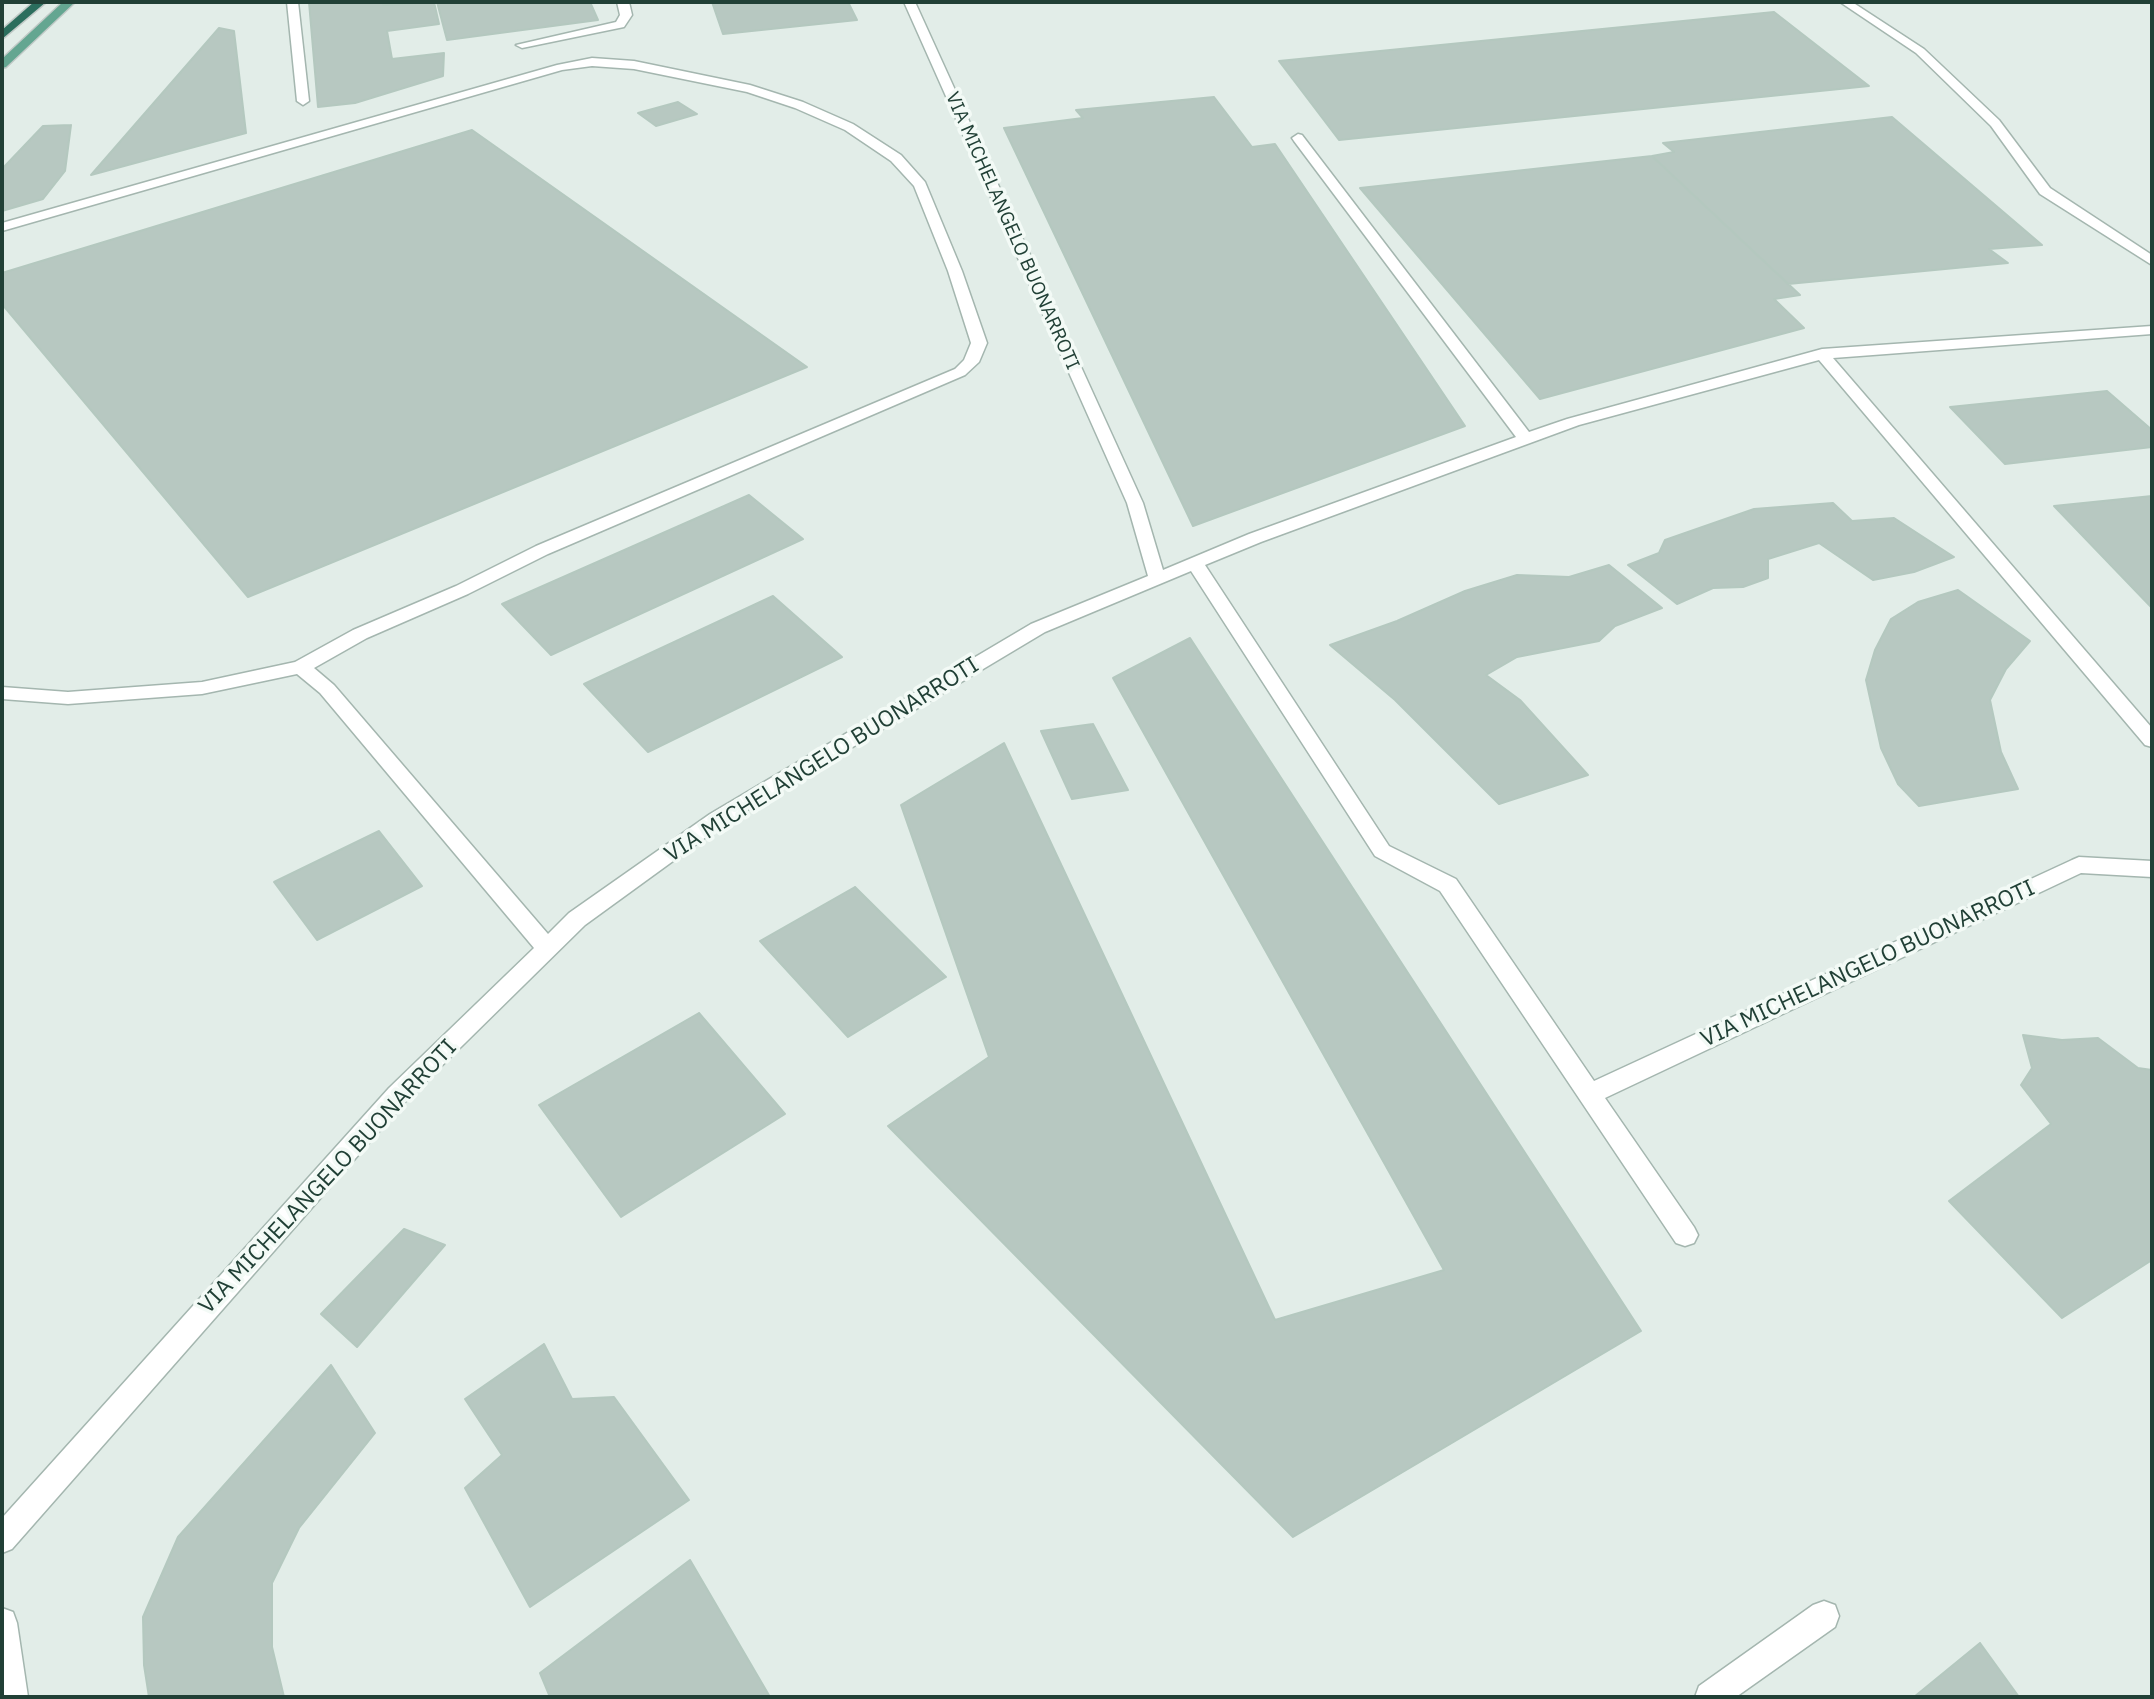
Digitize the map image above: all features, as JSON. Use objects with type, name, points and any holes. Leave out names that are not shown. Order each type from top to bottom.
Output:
[{"type":"highway","points":[[2,36],[40,2]]},
{"type":"main road","points":[[2,65],[69,2]]},
{"type":"street","points":[[292,2],[303,101]]},
{"type":"street","points":[[522,45],[620,25],[626,15],[623,2]]},
{"type":"street","name":"VIA MICHELANGELO BUONARROTI","points":[[909,2],[1135,503],[1157,579]]},
{"type":"street","points":[[1845,2],[1920,51],[1996,123],[2045,191],[2152,261]]},
{"type":"street","points":[[2,227],[561,66],[592,62],[634,65],[750,89],[799,105],[849,127],[896,158],[920,185],[955,271],[979,343],[971,362],[960,372],[542,550],[462,590],[360,634],[301,667],[202,688],[68,698],[2,693]]},
{"type":"street","points":[[1298,138],[1526,439]]},
{"type":"street","name":"VIA MICHELANGELO BUONARROTI","points":[[2,1539],[397,1095],[577,919],[717,819],[1038,628],[1255,538],[1573,422],[1822,354],[2152,330]]},
{"type":"street","points":[[1822,354],[2152,740]]},
{"type":"street","points":[[1195,563],[1382,851],[1448,885],[1685,1235]]},
{"type":"street","points":[[301,667],[327,689],[547,948]]},
{"type":"street","name":"VIA MICHELANGELO BUONARROTI","points":[[1590,1094],[2079,865],[2152,869]]},
{"type":"street","points":[[1710,1697],[1824,1616]]},
{"type":"street","points":[[2,1623],[13,1697]]},
{"type":"building","points":[[309,2],[383,2],[383,5],[434,2],[439,24],[387,31],[392,59],[444,53],[443,76],[355,103],[318,107]]},
{"type":"building","points":[[437,2],[590,2],[598,20],[447,40]]},
{"type":"building","points":[[712,2],[848,2],[857,20],[723,34]]},
{"type":"building","points":[[1774,12],[1869,86],[1339,140],[1279,61]]},
{"type":"building","points":[[219,28],[234,31],[246,133],[91,175]]},
{"type":"building","points":[[1214,97],[1252,147],[1275,144],[1465,426],[1193,526],[1004,128],[1083,118],[1076,110]]},
{"type":"building","points":[[678,102],[697,114],[656,126],[638,113]]},
{"type":"building","points":[[1892,117],[2042,245],[1989,249],[2008,263],[1788,284],[1652,156],[1674,152],[1663,143]]},
{"type":"building","points":[[71,125],[65,171],[43,199],[2,211],[2,169],[43,126]]},
{"type":"building","points":[[472,130],[807,367],[248,597],[2,304],[2,273]]},
{"type":"building","points":[[1652,156],[1800,295],[1774,299],[1804,328],[1540,399],[1360,188]]},
{"type":"building","points":[[2107,391],[2152,430],[2152,447],[2005,464],[1950,407]]},
{"type":"building","points":[[749,495],[803,539],[551,655],[502,604]]},
{"type":"building","points":[[2152,496],[2152,608],[2054,506]]},
{"type":"building","points":[[1833,503],[1852,521],[1894,518],[1954,557],[1914,572],[1873,580],[1819,543],[1768,559],[1768,578],[1743,587],[1713,588],[1677,604],[1628,565],[1659,553],[1665,540],[1754,509]]},
{"type":"building","points":[[1609,565],[1662,608],[1615,626],[1599,641],[1517,657],[1486,675],[1520,700],[1588,775],[1499,804],[1395,700],[1330,645],[1397,621],[1465,591],[1517,575],[1569,577]]},
{"type":"building","points":[[1958,590],[2030,641],[2006,669],[1990,700],[2001,752],[2018,789],[1919,806],[1898,784],[1881,748],[1866,680],[1875,650],[1891,619],[1918,602]]},
{"type":"building","points":[[773,596],[842,657],[648,752],[584,684]]},
{"type":"building","points":[[1190,638],[1641,1331],[1293,1537],[888,1126],[989,1057],[901,805],[1004,743],[1275,1320],[1444,1270],[1113,678]]},
{"type":"building","points":[[1093,724],[1128,790],[1072,799],[1041,731]]},
{"type":"building","points":[[379,831],[422,886],[317,940],[274,882]]},
{"type":"building","points":[[855,887],[946,977],[848,1037],[760,941]]},
{"type":"building","points":[[699,1013],[785,1114],[621,1217],[539,1105]]},
{"type":"building","points":[[2023,1035],[2062,1040],[2098,1038],[2138,1068],[2152,1070],[2152,1260],[2062,1318],[1949,1201],[2051,1124],[2021,1085],[2032,1068]]},
{"type":"building","points":[[404,1229],[445,1245],[357,1347],[321,1314]]},
{"type":"building","points":[[544,1344],[572,1399],[614,1397],[689,1500],[530,1607],[465,1488],[502,1455],[465,1399]]},
{"type":"building","points":[[331,1365],[375,1433],[299,1528],[272,1583],[272,1647],[284,1697],[149,1697],[144,1665],[143,1617],[178,1537]]},
{"type":"building","points":[[690,1560],[770,1697],[550,1697],[540,1673]]},
{"type":"building","points":[[1980,1643],[2019,1697],[1914,1697]]}]
